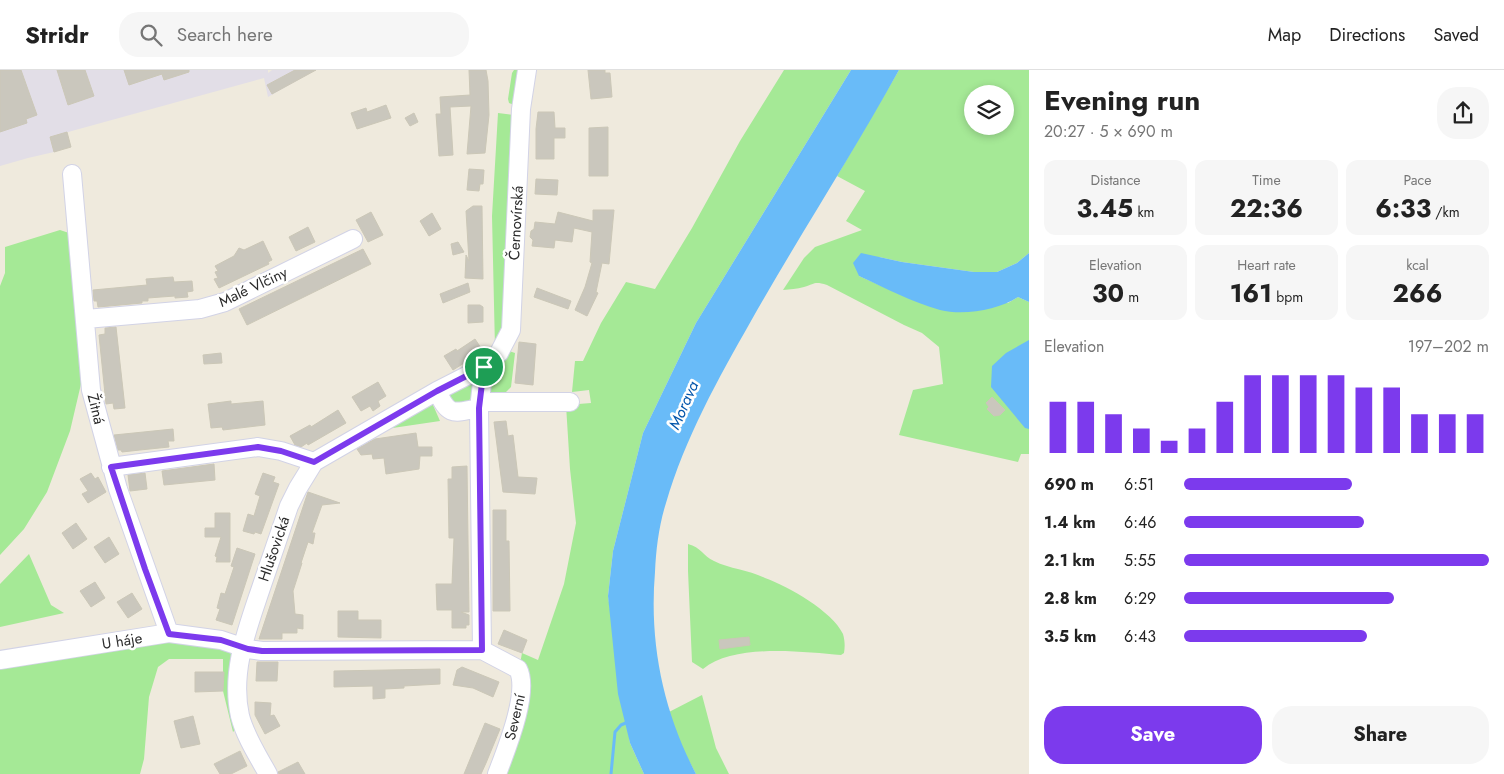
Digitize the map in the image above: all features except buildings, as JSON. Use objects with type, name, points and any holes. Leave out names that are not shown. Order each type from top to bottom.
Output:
[{"type":"street","name":"Černovírská","points":[[484,367],[499,353],[511,330],[521,109],[527,70]]},
{"type":"street","name":"Žitná","points":[[72,174],[91,390],[111,467],[169,634]]},
{"type":"street","name":"Malé Vlčiny","points":[[86,319],[200,309],[217,304],[353,239]]},
{"type":"street","name":"Hlušovická","points":[[268,774],[246,732],[240,716],[238,682],[242,647],[248,625],[289,506],[298,488],[314,462],[437,391],[484,367]]},
{"type":"street","points":[[482,650],[479,405],[484,367]]},
{"type":"street","points":[[437,391],[444,407],[455,412],[479,405],[570,402]]},
{"type":"street","points":[[111,467],[258,447],[281,451],[314,462]]},
{"type":"street","name":"U háje","points":[[0,660],[169,634],[221,640],[255,650],[271,651],[482,650]]},
{"type":"street","name":"Severní","points":[[482,650],[518,669],[522,682],[514,731],[497,774]]},
{"type":"shaded area","points":[[0,70],[268,70],[268,73],[272,70],[316,70],[268,97],[264,78],[50,137],[54,152],[0,166]]},
{"type":"green space","points":[[514,70],[522,70],[514,105],[509,103],[508,99]]},
{"type":"green space","points":[[784,70],[851,70],[696,323],[643,433],[613,551],[608,596],[630,743],[644,774],[500,774],[522,653],[538,660],[564,584],[576,523],[566,405],[591,403],[589,390],[572,392],[575,361],[583,361],[601,323],[626,282],[655,289],[692,228],[740,141]]},
{"type":"green space","points":[[899,70],[1029,70],[1029,253],[1017,263],[997,272],[974,272],[879,257],[859,276],[913,300],[1008,303],[1018,297],[1029,302],[1029,454],[1021,454],[1018,462],[899,435],[913,390],[943,384],[939,347],[922,333],[827,285],[817,283],[801,288],[783,290],[804,258],[815,247],[862,230],[846,221],[865,191],[837,176]]},
{"type":"green space","points":[[498,113],[514,115],[504,329],[495,348],[492,216]]},
{"type":"green space","points":[[60,230],[69,233],[81,351],[81,384],[70,431],[47,492],[24,529],[0,555],[0,286],[5,273],[5,247]]},
{"type":"green space","points":[[509,351],[515,353],[511,387],[505,393],[489,396],[493,379]]},
{"type":"green space","points":[[472,381],[472,396],[463,407],[446,401],[449,390]]},
{"type":"green space","points":[[430,404],[433,405],[440,421],[379,430]]},
{"type":"green space","points":[[688,544],[696,547],[714,561],[759,575],[786,587],[809,601],[830,617],[837,625],[844,637],[844,653],[841,655],[789,651],[750,652],[732,655],[716,661],[703,669],[692,662]]},
{"type":"green space","points":[[29,554],[51,605],[64,613],[0,627],[0,584]]},
{"type":"green space","points":[[169,637],[233,651],[237,728],[233,732],[223,691],[223,659],[169,659],[158,667],[149,697],[144,759],[140,774],[0,774],[0,666]]},
{"type":"green space","points":[[702,695],[716,748],[729,774],[696,774],[683,750],[669,712]]},
{"type":"water","name":"Morava","points":[[851,70],[899,70],[726,365],[703,409],[683,455],[666,503],[655,563],[654,625],[661,676],[667,701],[675,726],[696,774],[644,774],[630,743],[618,694],[608,596],[613,551],[643,433],[696,323]]},
{"type":"water","points":[[861,253],[902,262],[974,272],[997,272],[1017,263],[1029,253],[1029,302],[1018,297],[1010,302],[981,311],[949,312],[940,310],[909,299],[859,276],[853,263]]},
{"type":"water","points":[[1029,340],[1029,429],[1025,428],[991,387],[992,366],[1006,353]]},
{"type":"waterway","points":[[611,774],[615,732],[621,725],[628,722]]},
{"type":"route","points":[[484,367],[479,408],[482,650],[262,651],[248,649],[221,640],[169,634],[111,467],[258,447],[281,451],[314,462],[437,391],[484,367]]}]
